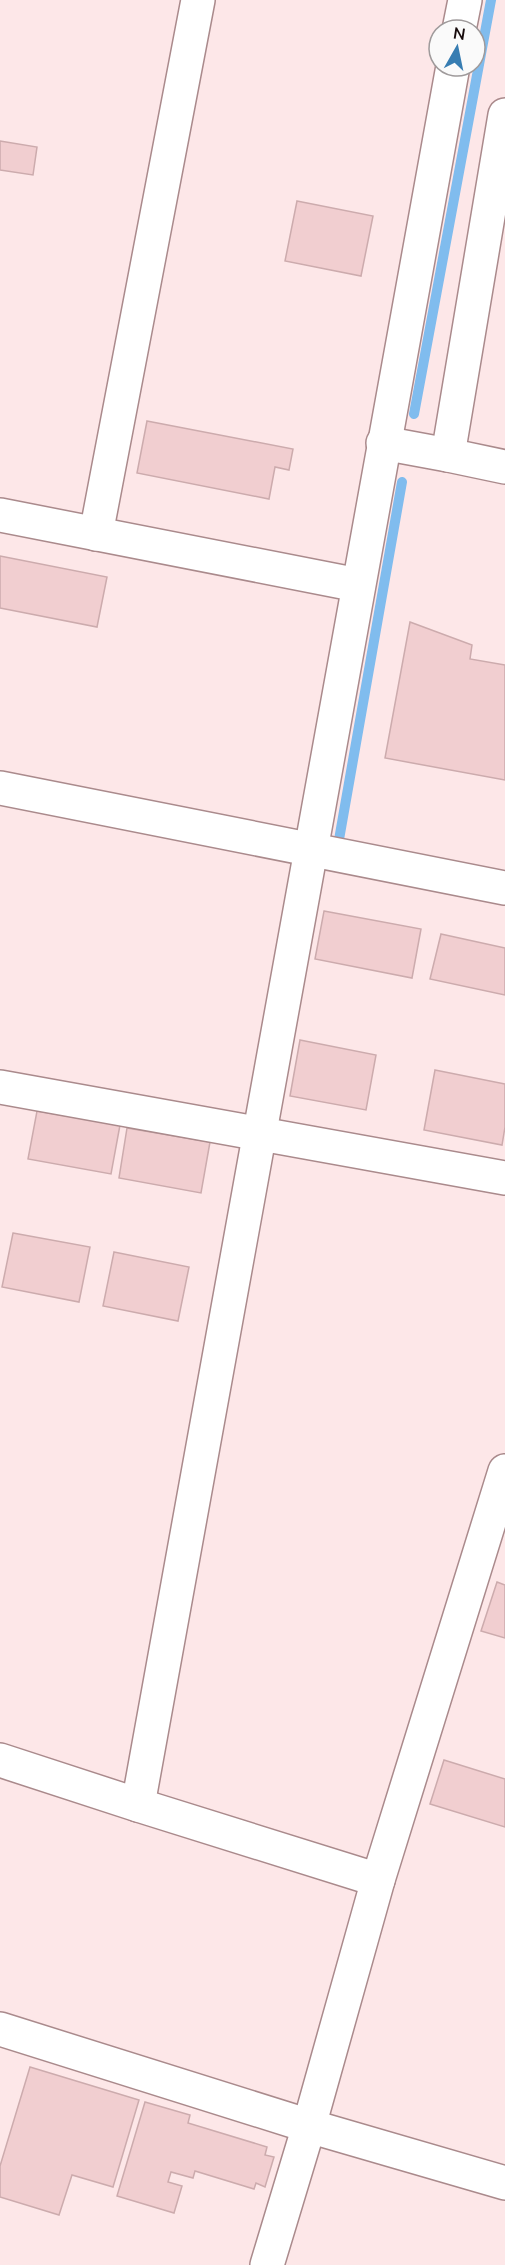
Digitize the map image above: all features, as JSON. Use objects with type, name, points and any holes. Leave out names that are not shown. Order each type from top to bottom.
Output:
[{"type":"street","points":[[96,534],[198,0]]},
{"type":"street","points":[[461,18],[465,0]]},
{"type":"street","points":[[138,1805],[261,1136],[383,443],[451,78]]},
{"type":"street","points":[[448,455],[505,115]]},
{"type":"street","points":[[383,443],[505,467]]},
{"type":"street","points":[[0,515],[358,585]]},
{"type":"street","points":[[0,788],[505,888]]},
{"type":"street","points":[[0,1087],[261,1136],[505,1178]]},
{"type":"street","points":[[267,2265],[309,2126],[378,1880],[505,1470]]},
{"type":"street","points":[[0,1760],[378,1880]]},
{"type":"street","points":[[0,2029],[309,2126],[505,2182]]},
{"type":"building","points":[[0,141],[37,147],[33,175],[0,170]]},
{"type":"building","points":[[297,201],[373,216],[361,276],[285,261]]},
{"type":"building","points":[[147,421],[293,449],[289,470],[275,467],[269,499],[137,473]]},
{"type":"building","points":[[0,556],[107,577],[97,627],[0,608]]},
{"type":"building","points":[[410,622],[472,645],[470,659],[505,665],[505,780],[385,758]]},
{"type":"building","points":[[324,911],[421,929],[412,978],[315,959]]},
{"type":"building","points":[[441,934],[505,948],[505,995],[430,979]]},
{"type":"building","points":[[300,1040],[376,1055],[366,1110],[290,1096]]},
{"type":"building","points":[[435,1070],[505,1084],[505,1127],[502,1145],[424,1130]]},
{"type":"building","points":[[37,1111],[120,1125],[111,1174],[28,1159]]},
{"type":"building","points":[[127,1128],[210,1142],[201,1193],[119,1178]]},
{"type":"building","points":[[13,1233],[90,1247],[79,1302],[2,1287]]},
{"type":"building","points":[[114,1252],[189,1267],[178,1321],[103,1306]]},
{"type":"building","points":[[497,1582],[505,1585],[505,1638],[481,1631]]},
{"type":"building","points":[[444,1760],[505,1779],[505,1827],[430,1804]]},
{"type":"building","points":[[30,2067],[139,2100],[113,2187],[72,2175],[59,2215],[0,2197],[0,2166]]},
{"type":"building","points":[[145,2102],[190,2115],[188,2123],[267,2147],[265,2155],[274,2157],[265,2187],[256,2183],[254,2189],[195,2171],[193,2178],[171,2172],[168,2182],[182,2186],[174,2213],[117,2196]]},
{"type":"waterway","points":[[414,414],[491,0]]},
{"type":"waterway","points":[[337,851],[402,482]]}]
